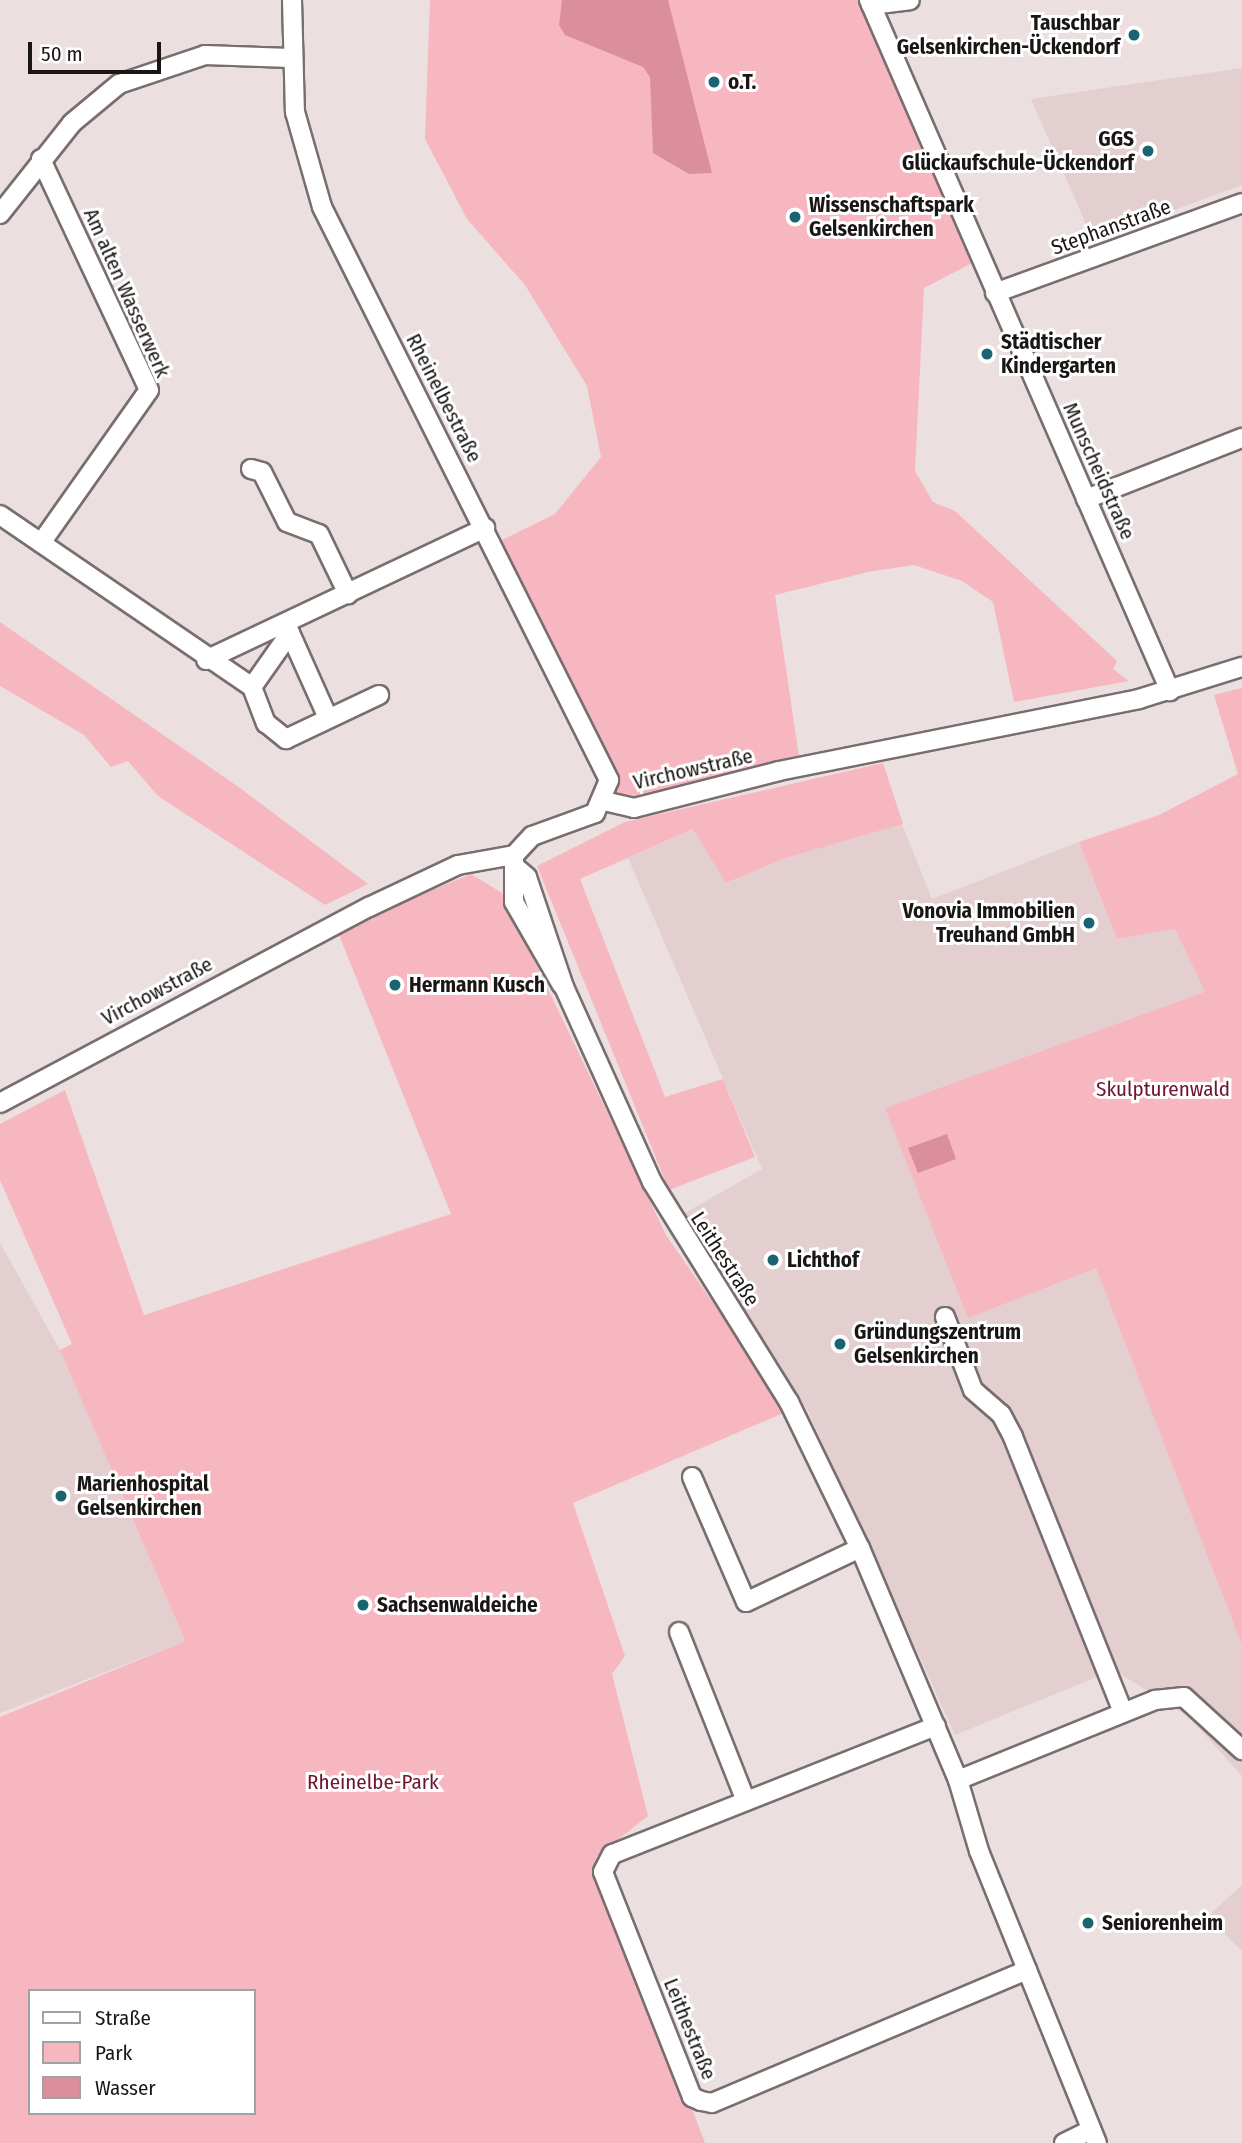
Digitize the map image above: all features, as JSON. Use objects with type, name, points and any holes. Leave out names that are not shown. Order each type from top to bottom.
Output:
[{"type":"street","name":"Rheinelbestraße","points":[[292,0],[290,58],[299,134],[322,207],[609,780],[604,801]]},
{"type":"street","points":[[870,2],[910,0]]},
{"type":"street","name":"Munscheidstraße","points":[[870,2],[1170,691]]},
{"type":"street","points":[[0,214],[41,159],[96,102],[148,70],[205,55],[290,58]]},
{"type":"street","name":"Am alten Wasserwerk","points":[[41,159],[149,390],[41,543]]},
{"type":"street","name":"Stephanstraße","points":[[995,293],[1242,203]]},
{"type":"street","points":[[1086,499],[1242,438]]},
{"type":"street","points":[[251,469],[262,472],[286,522],[319,534],[348,594]]},
{"type":"street","points":[[0,515],[206,660],[252,687],[265,723],[286,739],[379,695]]},
{"type":"street","points":[[206,660],[288,628],[348,594],[485,528]]},
{"type":"street","points":[[252,687],[288,628]]},
{"type":"street","points":[[288,628],[328,719]]},
{"type":"street","name":"Virchowstraße","points":[[3,1101],[369,907],[458,865],[514,861],[532,836],[595,813],[604,801],[634,808],[779,771],[1170,691],[1242,667]]},
{"type":"street","name":"Leithestraße","points":[[514,861],[514,902],[564,987],[666,1209],[789,1402],[860,1548],[958,1780],[1027,1970],[1094,2137],[1064,2143]]},
{"type":"street","points":[[946,1317],[973,1390],[1001,1415],[1013,1437],[1122,1710]]},
{"type":"street","points":[[692,1477],[746,1602],[860,1548]]},
{"type":"street","points":[[679,1632],[745,1799]]},
{"type":"street","points":[[958,1780],[1122,1710],[1184,1697],[1242,1750]]},
{"type":"street","name":"Leithestraße","points":[[936,1726],[745,1799],[612,1854],[603,1872],[692,2097],[712,2103],[1027,1970]]},
{"type":"shaded area","name":"GGS Glückaufschule-Ückendorf","points":[[1242,68],[1242,185],[1093,240],[1031,99]]},
{"type":"shaded area","points":[[902,824],[932,899],[1079,842],[1117,939],[1175,929],[1205,992],[1096,1268],[1242,1642],[1242,1776],[1189,1717],[1114,1670],[955,1735],[808,1411],[683,1214],[762,1169],[628,858],[694,829],[727,883],[786,858]]},
{"type":"shaded area","name":"Marienhospital Gelsenkirchen","points":[[0,1243],[60,1350],[185,1641],[0,1713]]},
{"type":"shaded area","points":[[1242,1885],[1242,1951],[1207,1917]]},
{"type":"green space","name":"Wissenschaftspark Gelsenkirchen","points":[[430,0],[860,0],[976,261],[924,288],[915,471],[933,502],[955,511],[1117,661],[1113,669],[1129,681],[1014,702],[993,602],[962,581],[914,565],[868,572],[775,595],[800,763],[664,799],[615,798],[502,540],[555,514],[601,457],[587,386],[525,285],[467,219],[425,139]]},
{"type":"green space","points":[[0,622],[240,788],[368,884],[325,905],[158,796],[128,761],[111,767],[84,735],[0,686]]},
{"type":"green space","name":"Skulpturenwald","points":[[1242,688],[1241,1642],[1096,1268],[968,1318],[885,1108],[1205,992],[1175,929],[1117,939],[1079,842],[1159,815],[1238,774],[1214,695]]},
{"type":"green space","points":[[883,763],[903,824],[786,858],[726,883],[693,829],[580,879],[665,1097],[723,1079],[755,1157],[669,1190],[537,866],[625,822]]},
{"type":"green space","name":"Rheinelbe-Park","points":[[471,874],[502,893],[666,1235],[788,1411],[573,1503],[625,1656],[612,1674],[648,1816],[596,1857],[705,2143],[0,2143],[0,1717],[185,1641],[60,1350],[72,1344],[0,1180],[0,1124],[65,1090],[144,1315],[451,1214],[337,930]]},
{"type":"water","points":[[562,0],[668,0],[712,173],[689,174],[653,153],[650,77],[643,67],[565,35],[559,25]]},
{"type":"water","points":[[947,1134],[956,1159],[918,1173],[908,1148]]},
{"type":"place","name":"Tauschbar Gelsenkirchen-Ückendorf","points":[[1134,35]]},
{"type":"place","name":"o.T.","points":[[714,82]]},
{"type":"place","name":"GGS Glückaufschule-Ückendorf","points":[[1148,151]]},
{"type":"place","name":"Wissenschaftspark Gelsenkirchen","points":[[795,217]]},
{"type":"place","name":"Städtischer Kindergarten","points":[[987,354]]},
{"type":"place","name":"Vonovia Immobilien Treuhand GmbH","points":[[1089,923]]},
{"type":"place","name":"Hermann Kusch","points":[[395,985]]},
{"type":"place","name":"Lichthof","points":[[773,1260]]},
{"type":"place","name":"Gründungszentrum Gelsenkirchen","points":[[840,1344]]},
{"type":"place","name":"Marienhospital Gelsenkirchen","points":[[61,1496]]},
{"type":"place","name":"Sachsenwaldeiche","points":[[363,1605]]},
{"type":"place","name":"Seniorenheim","points":[[1088,1923]]}]
